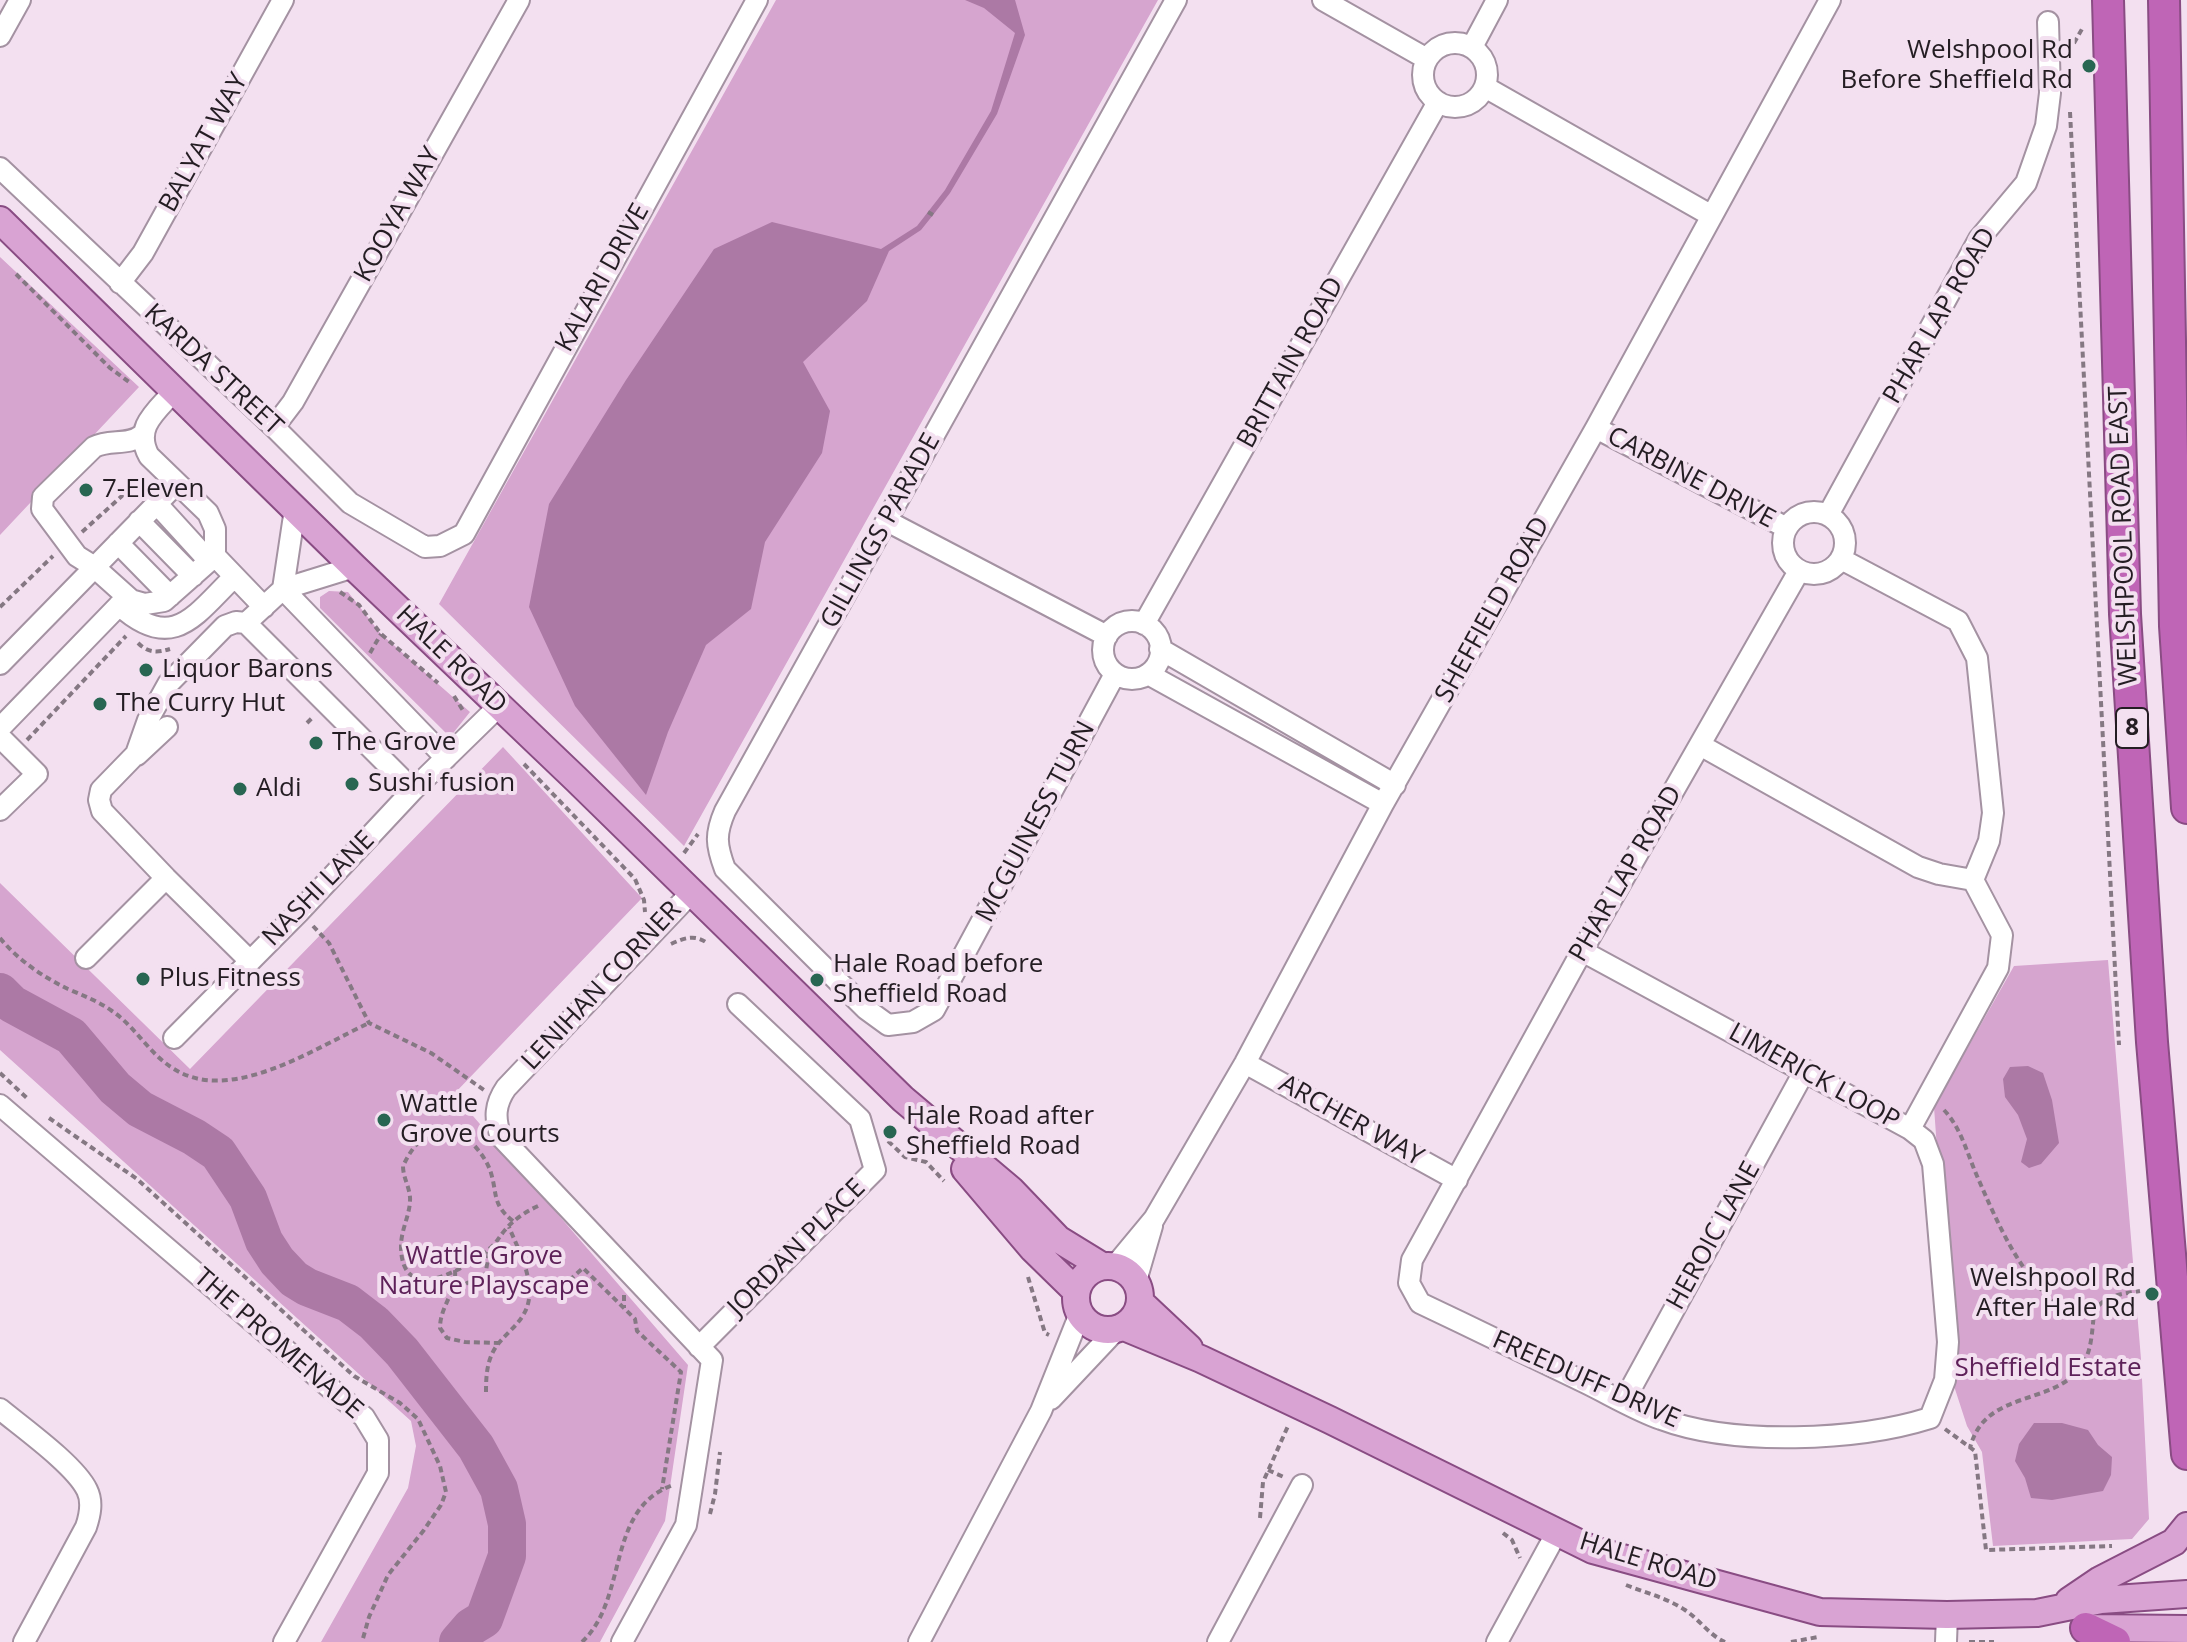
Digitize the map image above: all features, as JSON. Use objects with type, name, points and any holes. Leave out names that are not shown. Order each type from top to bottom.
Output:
[{"type":"highway","name":"WELSHPOOL ROAD EAST","points":[[2108,0],[2125,614],[2152,1042],[2187,1454]]},
{"type":"highway","name":"WELSHPOOL ROAD EAST","points":[[2164,0],[2175,626],[2187,808]]},
{"type":"highway","points":[[2086,1628],[2115,1642]]},
{"type":"main road","name":"HALE ROAD","points":[[0,220],[903,1099],[1011,1190],[1058,1239],[1123,1279],[1201,1359]]},
{"type":"main road","name":"HALE ROAD","points":[[903,1099],[1078,1303]]},
{"type":"main road","points":[[1090,1271],[1123,1279],[1135,1317],[1120,1329],[1095,1329],[1078,1303],[1081,1279],[1090,1271]]},
{"type":"main road","name":"HALE ROAD","points":[[1120,1329],[1201,1359],[1593,1550],[1820,1612],[1947,1615],[2046,1612],[2101,1600],[2187,1594]]},
{"type":"main road","points":[[2046,1612],[2174,1542],[2187,1526]]},
{"type":"main road","name":"HALE ROAD","points":[[2046,1612],[2086,1628],[2187,1629]]},
{"type":"street","points":[[0,36],[20,0]]},
{"type":"street","name":"BALYAT WAY","points":[[120,283],[143,253],[283,0]]},
{"type":"street","name":"KOOYA WAY","points":[[274,427],[293,402],[519,0]]},
{"type":"street","name":"KALARI DRIVE","points":[[440,546],[464,534],[757,0]]},
{"type":"street","name":"GILLINGS PARADE","points":[[888,1025],[866,1009],[725,869],[718,850],[718,829],[1176,0]]},
{"type":"street","points":[[1323,0],[1427,59]]},
{"type":"street","points":[[1472,47],[1497,0]]},
{"type":"street","name":"SHEFFIELD ROAD","points":[[1123,1279],[1830,0]]},
{"type":"street","name":"PHAR LAP ROAD","points":[[1828,515],[1979,239],[2026,183],[2046,126],[2050,93],[2048,22]]},
{"type":"street","points":[[1451,43],[1472,47],[1484,61],[1487,74],[1485,87],[1476,99],[1465,106],[1451,107],[1438,102],[1428,92],[1423,80],[1427,59],[1438,48],[1451,43]]},
{"type":"street","points":[[1485,87],[1712,216]]},
{"type":"street","name":"BRITTAIN ROAD","points":[[1144,624],[1438,102]]},
{"type":"street","name":"KARDA STREET","points":[[0,168],[350,503],[425,547],[440,546]]},
{"type":"street","points":[[175,390],[137,440],[97,445],[43,497],[42,509],[77,556],[95,567],[133,618],[146,624],[162,628],[179,627],[234,577]]},
{"type":"street","name":"CARBINE DRIVE","points":[[1596,428],[1787,528]]},
{"type":"street","points":[[123,601],[145,604],[164,601],[212,559],[215,529],[212,520],[157,464],[143,445],[142,435]]},
{"type":"street","points":[[0,664],[177,483]]},
{"type":"street","points":[[157,504],[264,607]]},
{"type":"street","points":[[283,589],[295,509]]},
{"type":"street","points":[[1805,513],[1828,515],[1844,534],[1845,551],[1836,566],[1818,575],[1799,571],[1784,552],[1782,544],[1787,528],[1791,521],[1805,513]]},
{"type":"street","points":[[139,521],[193,576]]},
{"type":"street","points":[[887,521],[1107,636]]},
{"type":"street","points":[[118,543],[170,596]]},
{"type":"street","points":[[1700,745],[1918,867],[1973,880],[1989,841],[1993,813],[1977,658],[1958,621],[1841,559]]},
{"type":"street","points":[[246,623],[283,589],[354,567]]},
{"type":"street","name":"PHAR LAP ROAD","points":[[1457,1180],[1582,951],[1799,571]]},
{"type":"street","points":[[283,589],[446,758]]},
{"type":"street","points":[[0,728],[123,601]]},
{"type":"street","points":[[131,761],[148,720],[168,684],[225,626],[236,622],[246,623],[413,790]]},
{"type":"street","points":[[1123,623],[1144,624],[1154,632],[1160,649],[1159,661],[1148,674],[1131,679],[1115,674],[1104,657],[1107,636],[1123,623]]},
{"type":"street","points":[[1160,649],[1395,785]]},
{"type":"street","name":"MCGUINESS TURN","points":[[888,1025],[913,1022],[934,1010],[1115,674]]},
{"type":"street","points":[[1148,674],[1383,804]]},
{"type":"street","points":[[1206,705],[1218,685]]},
{"type":"street","name":"NASHI LANE","points":[[174,1038],[299,912],[413,790],[499,706]]},
{"type":"street","points":[[167,727],[101,790],[99,800],[102,811],[249,960]]},
{"type":"street","points":[[0,737],[37,774],[0,810]]},
{"type":"street","points":[[1300,756],[1311,738]]},
{"type":"street","points":[[86,958],[166,878]]},
{"type":"street","name":"LIMERICK LOOP","points":[[1582,951],[1910,1129],[1998,968],[2002,935],[1973,880]]},
{"type":"street","name":"LENIHAN CORNER","points":[[488,1097],[691,893]]},
{"type":"street","name":"JORDAN PLACE","points":[[699,1347],[875,1170],[860,1119],[738,1004]]},
{"type":"street","name":"ARCHER WAY","points":[[1245,1063],[1457,1180]]},
{"type":"street","name":"HEROIC LANE","points":[[1624,1401],[1805,1070]]},
{"type":"street","points":[[488,1097],[501,1137],[712,1360],[686,1525],[622,1642]]},
{"type":"street","name":"THE PROMENADE","points":[[0,1105],[364,1417],[378,1440],[378,1473],[284,1642]]},
{"type":"street","points":[[1910,1129],[1924,1140],[1933,1164],[1948,1342],[1945,1380],[1930,1418]]},
{"type":"street","name":"FREEDUFF DRIVE","points":[[1457,1180],[1412,1260],[1409,1283],[1420,1303],[1661,1420],[1709,1431],[1757,1437],[1867,1433],[1930,1418]]},
{"type":"street","points":[[919,1642],[1041,1411],[1068,1344],[1078,1303]]},
{"type":"street","points":[[1041,1411],[1120,1329]]},
{"type":"street","points":[[0,1409],[72,1471],[88,1491],[91,1511],[86,1527],[24,1642]]},
{"type":"street","points":[[1218,1642],[1302,1485]]},
{"type":"street","points":[[1497,1642],[1557,1532]]},
{"type":"street","points":[[1946,1642],[1947,1615]]},
{"type":"path","points":[[2067,55],[2082,32],[2082,21]]},
{"type":"path","points":[[2069,103],[2119,1045]]},
{"type":"path","points":[[69,544],[157,464]]},
{"type":"path","points":[[342,594],[359,605],[381,634],[455,696],[460,709],[478,726]]},
{"type":"path","points":[[15,752],[129,633]]},
{"type":"path","points":[[524,764],[635,879],[644,900],[644,918]]},
{"type":"path","points":[[299,912],[329,943],[369,1023],[431,1053],[480,1087],[488,1097]]},
{"type":"path","points":[[661,951],[684,937],[701,938],[710,945]]},
{"type":"path","points":[[480,1087],[488,1079]]},
{"type":"path","points":[[480,1087],[488,1097]]},
{"type":"path","points":[[1929,1095],[1958,1129],[2014,1250],[2038,1287],[2069,1311],[2081,1315],[2094,1314]]},
{"type":"path","points":[[486,1392],[486,1372],[498,1343],[517,1325],[529,1301],[524,1266],[511,1224],[496,1201],[489,1167],[463,1133],[438,1132],[426,1136],[416,1143],[403,1166],[410,1196],[402,1232],[402,1255],[411,1275],[425,1281],[455,1269],[489,1249],[511,1224],[556,1196]]},
{"type":"path","points":[[887,1139],[905,1157],[926,1162],[953,1189]]},
{"type":"path","points":[[449,1297],[461,1286],[485,1278],[489,1249]]},
{"type":"path","points":[[562,1287],[583,1268],[635,1319],[637,1331],[681,1372],[662,1489]]},
{"type":"path","points":[[455,1269],[456,1283],[440,1317],[440,1328],[447,1338],[498,1343]]},
{"type":"path","points":[[1026,1271],[1045,1333],[1068,1344]]},
{"type":"path","points":[[624,1289],[624,1308]]},
{"type":"path","points":[[1970,1448],[1974,1432],[1990,1415],[2002,1407],[2063,1383],[2080,1369],[2089,1351],[2096,1308],[2105,1300],[2140,1291]]},
{"type":"path","points":[[1930,1418],[1975,1451],[1986,1550],[2121,1546]]},
{"type":"path","points":[[1260,1518],[1263,1482],[1288,1426],[1297,1430]]},
{"type":"path","points":[[709,1518],[722,1438]]},
{"type":"path","points":[[582,1642],[590,1635],[608,1604],[620,1552],[634,1515],[662,1489],[679,1482],[693,1483]]},
{"type":"path","points":[[1490,1527],[1512,1540],[1521,1560],[1516,1582],[1527,1587]]},
{"type":"path","points":[[1616,1582],[1669,1601],[1688,1612],[1714,1637],[1725,1642]]},
{"type":"path","points":[[1969,1642],[1994,1642]]},
{"type":"green space","points":[[776,0],[1158,0],[684,846],[439,604]]},
{"type":"green space","points":[[0,257],[139,387],[0,535]]},
{"type":"green space","points":[[329,591],[348,592],[381,634],[470,712],[450,737],[320,608],[320,597]]},
{"type":"green space","name":"Wattle Grove Nature Playscape","points":[[503,747],[642,898],[454,1094],[688,1365],[665,1521],[600,1642],[321,1642],[408,1488],[416,1446],[411,1421],[0,1050],[0,883],[190,1069]]},
{"type":"green space","name":"Sheffield Estate","points":[[2108,960],[2141,1359],[2149,1519],[2132,1539],[1993,1546],[1982,1452],[1967,1426],[1954,1386],[1934,1107],[2014,966]]},
{"type":"shaded area","points":[[965,0],[1015,0],[1025,35],[997,114],[950,193],[933,215],[921,230],[889,251],[867,301],[803,362],[830,411],[822,453],[765,542],[751,609],[706,645],[668,732],[646,795],[575,706],[529,607],[549,504],[626,380],[714,249],[772,222],[881,249],[917,226],[945,190],[991,111],[1015,33],[984,8]]},
{"type":"shaded area","points":[[2028,1066],[2043,1073],[2052,1100],[2059,1143],[2041,1164],[2029,1168],[2021,1162],[2027,1139],[2018,1115],[2005,1097],[2003,1079],[2010,1067]]},
{"type":"shaded area","points":[[2034,1423],[2062,1423],[2088,1430],[2098,1445],[2112,1457],[2111,1475],[2103,1491],[2052,1500],[2031,1498],[2025,1478],[2015,1461],[2019,1444]]},
{"type":"waterway","points":[[0,992],[12,1004],[71,1036],[115,1088],[140,1109],[218,1153],[248,1198],[264,1241],[277,1261],[294,1279],[348,1303],[374,1323],[402,1352],[476,1447],[499,1489],[507,1524],[507,1556],[484,1619],[471,1627],[458,1642]]},
{"type":"place","name":"Welshpool Rd Before Sheffield Rd","points":[[2089,66]]},
{"type":"place","name":"7-Eleven","points":[[86,490]]},
{"type":"place","name":"Liquor Barons","points":[[146,670]]},
{"type":"place","name":"The Curry Hut","points":[[100,704]]},
{"type":"place","name":"The Grove","points":[[316,743]]},
{"type":"place","name":"Sushi fusion","points":[[352,784]]},
{"type":"place","name":"Aldi","points":[[240,789]]},
{"type":"place","name":"Plus Fitness","points":[[143,979]]},
{"type":"place","name":"Hale Road before Sheffield Road","points":[[817,980]]},
{"type":"place","name":"Wattle Grove Courts","points":[[384,1120]]},
{"type":"place","name":"Hale Road after Sheffield Road","points":[[890,1132]]},
{"type":"place","name":"Welshpool Rd After Hale Rd","points":[[2152,1294]]}]
